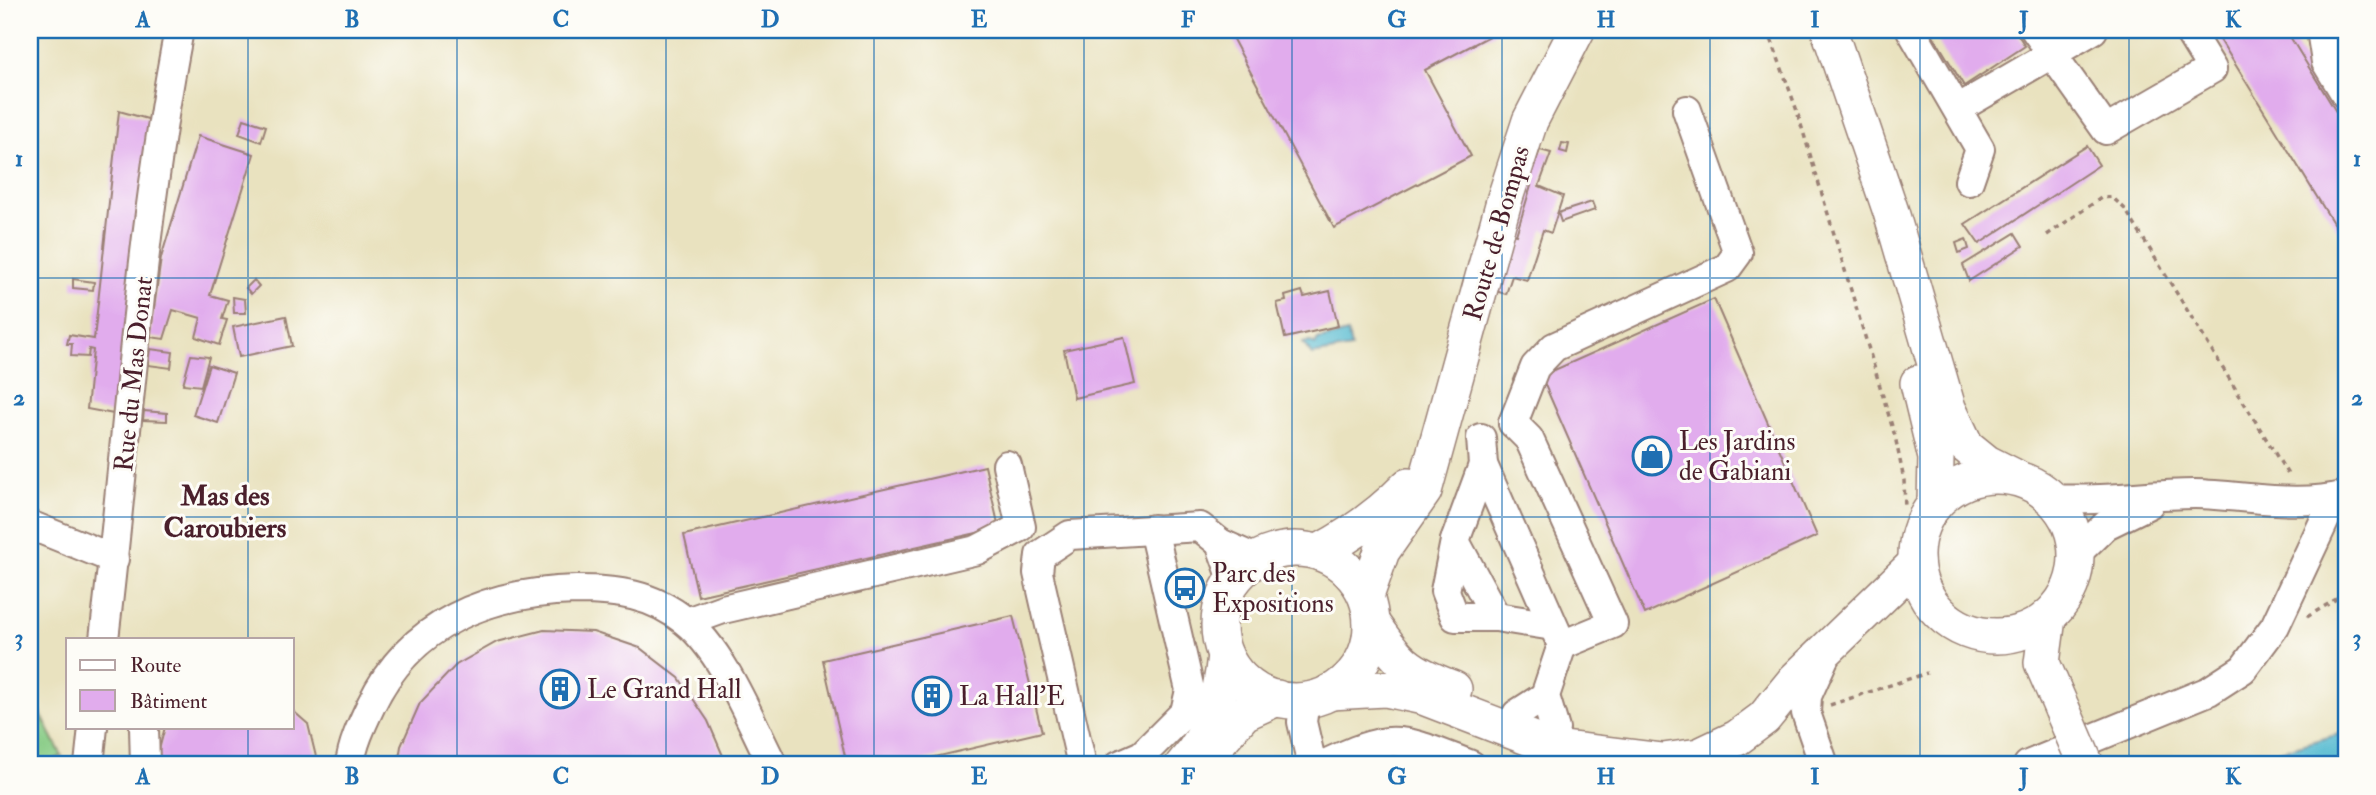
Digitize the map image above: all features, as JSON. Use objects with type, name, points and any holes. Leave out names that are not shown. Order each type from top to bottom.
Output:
[{"type":"main road","name":"Route de Bompas","points":[[1369,609],[1382,551],[1424,491],[1504,201],[1530,121],[1577,30]]},
{"type":"main road","points":[[1805,30],[1869,219],[1928,415],[1936,458],[1920,506],[1923,521],[1917,541],[1916,563],[1920,582],[1941,615]]},
{"type":"main road","points":[[1829,30],[1891,212],[1948,408],[1966,446],[1987,463],[2037,487],[2053,499],[2066,515],[2077,553],[2074,578],[2064,600],[2048,618],[2031,629],[1994,637]]},
{"type":"main road","name":"Route de Bompas","points":[[1319,552],[1356,533],[1383,512],[1412,482],[1436,443]]},
{"type":"main road","points":[[1920,506],[1973,479],[1995,476],[2018,479]]},
{"type":"main road","points":[[1623,756],[1555,729],[1531,705],[1417,675],[1399,661],[1369,609],[1355,577],[1339,562],[1319,552],[1297,548],[1276,551],[1245,569],[1224,597],[1219,616],[1219,636],[1225,655],[1238,675],[1255,690],[1304,697],[1385,688],[1423,697],[1556,748],[1666,763],[1699,755],[1737,738],[1764,718],[1795,680],[1916,563]]},
{"type":"main road","points":[[1200,765],[1244,713],[1304,697],[1348,680],[1361,663],[1369,643],[1369,609]]},
{"type":"main road","points":[[1834,641],[1896,612],[1941,615],[1975,634],[1994,637],[2042,663]]},
{"type":"main road","points":[[2048,618],[2042,663],[2086,765]]},
{"type":"main road","points":[[1183,765],[1212,723],[1222,690],[1225,655]]},
{"type":"street","name":"Rue du Mas Donat","points":[[104,638],[133,360],[164,109],[179,30]]},
{"type":"street","points":[[1912,30],[1959,108],[1980,149],[1969,181]]},
{"type":"street","points":[[2035,30],[2106,130],[2212,69],[2188,30]]},
{"type":"street","points":[[1959,108],[2093,30]]},
{"type":"street","points":[[2321,30],[2326,62],[2346,95]]},
{"type":"street","points":[[1513,424],[1529,439],[1613,624],[1558,635],[1496,617],[1455,617],[1445,591],[1455,541],[1482,452],[1513,424],[1535,368],[1554,347],[1727,268],[1738,253],[1687,110]]},
{"type":"street","points":[[1436,443],[1482,452]]},
{"type":"street","points":[[1482,452],[1558,635],[1531,705]]},
{"type":"street","points":[[687,622],[723,609],[976,550],[1021,527],[1007,466]]},
{"type":"street","points":[[2053,499],[2097,502],[2193,494],[2298,500],[2341,496]]},
{"type":"street","points":[[2028,765],[2209,691],[2243,669],[2275,626],[2341,496]]},
{"type":"street","points":[[2077,553],[2106,525],[2163,497]]},
{"type":"street","points":[[30,525],[114,559]]},
{"type":"street","points":[[1082,765],[1038,573],[1040,555],[1070,535],[1200,527],[1245,569]]},
{"type":"street","points":[[1119,765],[1142,755],[1185,712],[1189,690],[1153,529]]},
{"type":"street","points":[[350,765],[365,717],[383,680],[411,649],[447,620],[481,605],[518,595],[607,590],[644,596],[687,622],[720,663],[773,765]]},
{"type":"street","points":[[1824,765],[1806,713],[1807,696],[1834,641]]},
{"type":"street","points":[[1304,697],[1301,722],[1312,765]]},
{"type":"street","points":[[89,765],[93,728]]},
{"type":"street","points":[[144,728],[145,765]]},
{"type":"street","points":[[1323,765],[1383,740],[1411,742],[1471,765]]},
{"type":"path","points":[[1768,30],[1800,122],[1895,436],[1904,480],[1920,506]]},
{"type":"path","points":[[2047,235],[2101,198],[2112,197],[2125,209],[2290,478],[2298,500]]},
{"type":"green space","points":[[30,693],[62,756],[44,765],[30,765]]},
{"type":"water","points":[[1348,333],[1351,348],[1312,355],[1303,343],[1310,342],[1315,345],[1318,340]]},
{"type":"water","points":[[2346,732],[2346,765],[2233,765]]},
{"type":"building","points":[[1228,30],[1501,30],[1425,70],[1471,156],[1334,228]]},
{"type":"building","points":[[1930,30],[2015,30],[2025,46],[1964,86]]},
{"type":"building","points":[[2214,30],[2286,30],[2346,128],[2346,244]]},
{"type":"building","points":[[119,111],[155,121],[119,415],[87,409],[93,350],[89,349],[88,357],[71,356],[72,344],[67,344],[69,335],[94,339]]},
{"type":"building","points":[[244,119],[266,126],[261,142],[239,134]]},
{"type":"building","points":[[198,136],[254,154],[210,295],[228,300],[222,319],[227,320],[219,345],[196,337],[201,318],[173,310],[164,339],[150,337],[161,258]]},
{"type":"building","points":[[1562,143],[1569,144],[1567,153],[1560,151]]},
{"type":"building","points":[[2087,146],[2099,165],[1979,244],[1965,224]]},
{"type":"building","points":[[1540,150],[1551,153],[1539,186],[1563,196],[1551,233],[1543,230],[1527,280],[1512,276],[1506,294],[1495,291],[1512,234],[1516,235],[1531,186],[1527,185]]},
{"type":"building","points":[[1592,202],[1595,210],[1561,222],[1558,213]]},
{"type":"building","points":[[2015,233],[2023,246],[1969,281],[1963,265]]},
{"type":"building","points":[[1966,239],[1969,249],[1959,253],[1956,243]]},
{"type":"building","points":[[73,279],[94,282],[93,290],[73,288]]},
{"type":"building","points":[[254,280],[259,286],[251,294],[246,288]]},
{"type":"building","points":[[1302,291],[1304,297],[1330,291],[1338,326],[1285,338],[1277,303],[1286,301],[1285,296]]},
{"type":"building","points":[[233,297],[245,299],[246,313],[234,313]]},
{"type":"building","points":[[1714,299],[1817,536],[1645,614],[1541,376]]},
{"type":"building","points":[[286,316],[292,346],[239,357],[233,327]]},
{"type":"building","points":[[1124,337],[1135,384],[1074,398],[1064,350]]},
{"type":"building","points":[[150,349],[173,352],[171,368],[148,365]]},
{"type":"building","points":[[191,355],[209,357],[201,386],[183,384]]},
{"type":"building","points":[[209,365],[234,373],[218,423],[193,415]]},
{"type":"building","points":[[144,411],[167,413],[167,421],[143,420]]},
{"type":"building","points":[[985,466],[999,528],[698,596],[684,535]]},
{"type":"building","name":"La Hall'E","points":[[1013,616],[1042,732],[901,765],[847,765],[823,660]]},
{"type":"building","name":"Le Grand Hall","points":[[544,630],[593,632],[640,648],[679,678],[708,721],[727,765],[398,765],[401,746],[420,703],[456,665],[497,642]]},
{"type":"building","points":[[294,712],[308,724],[318,765],[155,765],[165,728],[294,728]]},
{"type":"place","name":"Les Jardins de Gabiani","points":[[1652,456]]},
{"type":"place","name":"Parc des Expositions","points":[[1185,588]]},
{"type":"place","name":"Le Grand Hall","points":[[560,689]]},
{"type":"place","name":"La Hall'E","points":[[932,696]]},
{"type":"district","name":"Mas des Caroubiers","points":[[225,511]]}]
